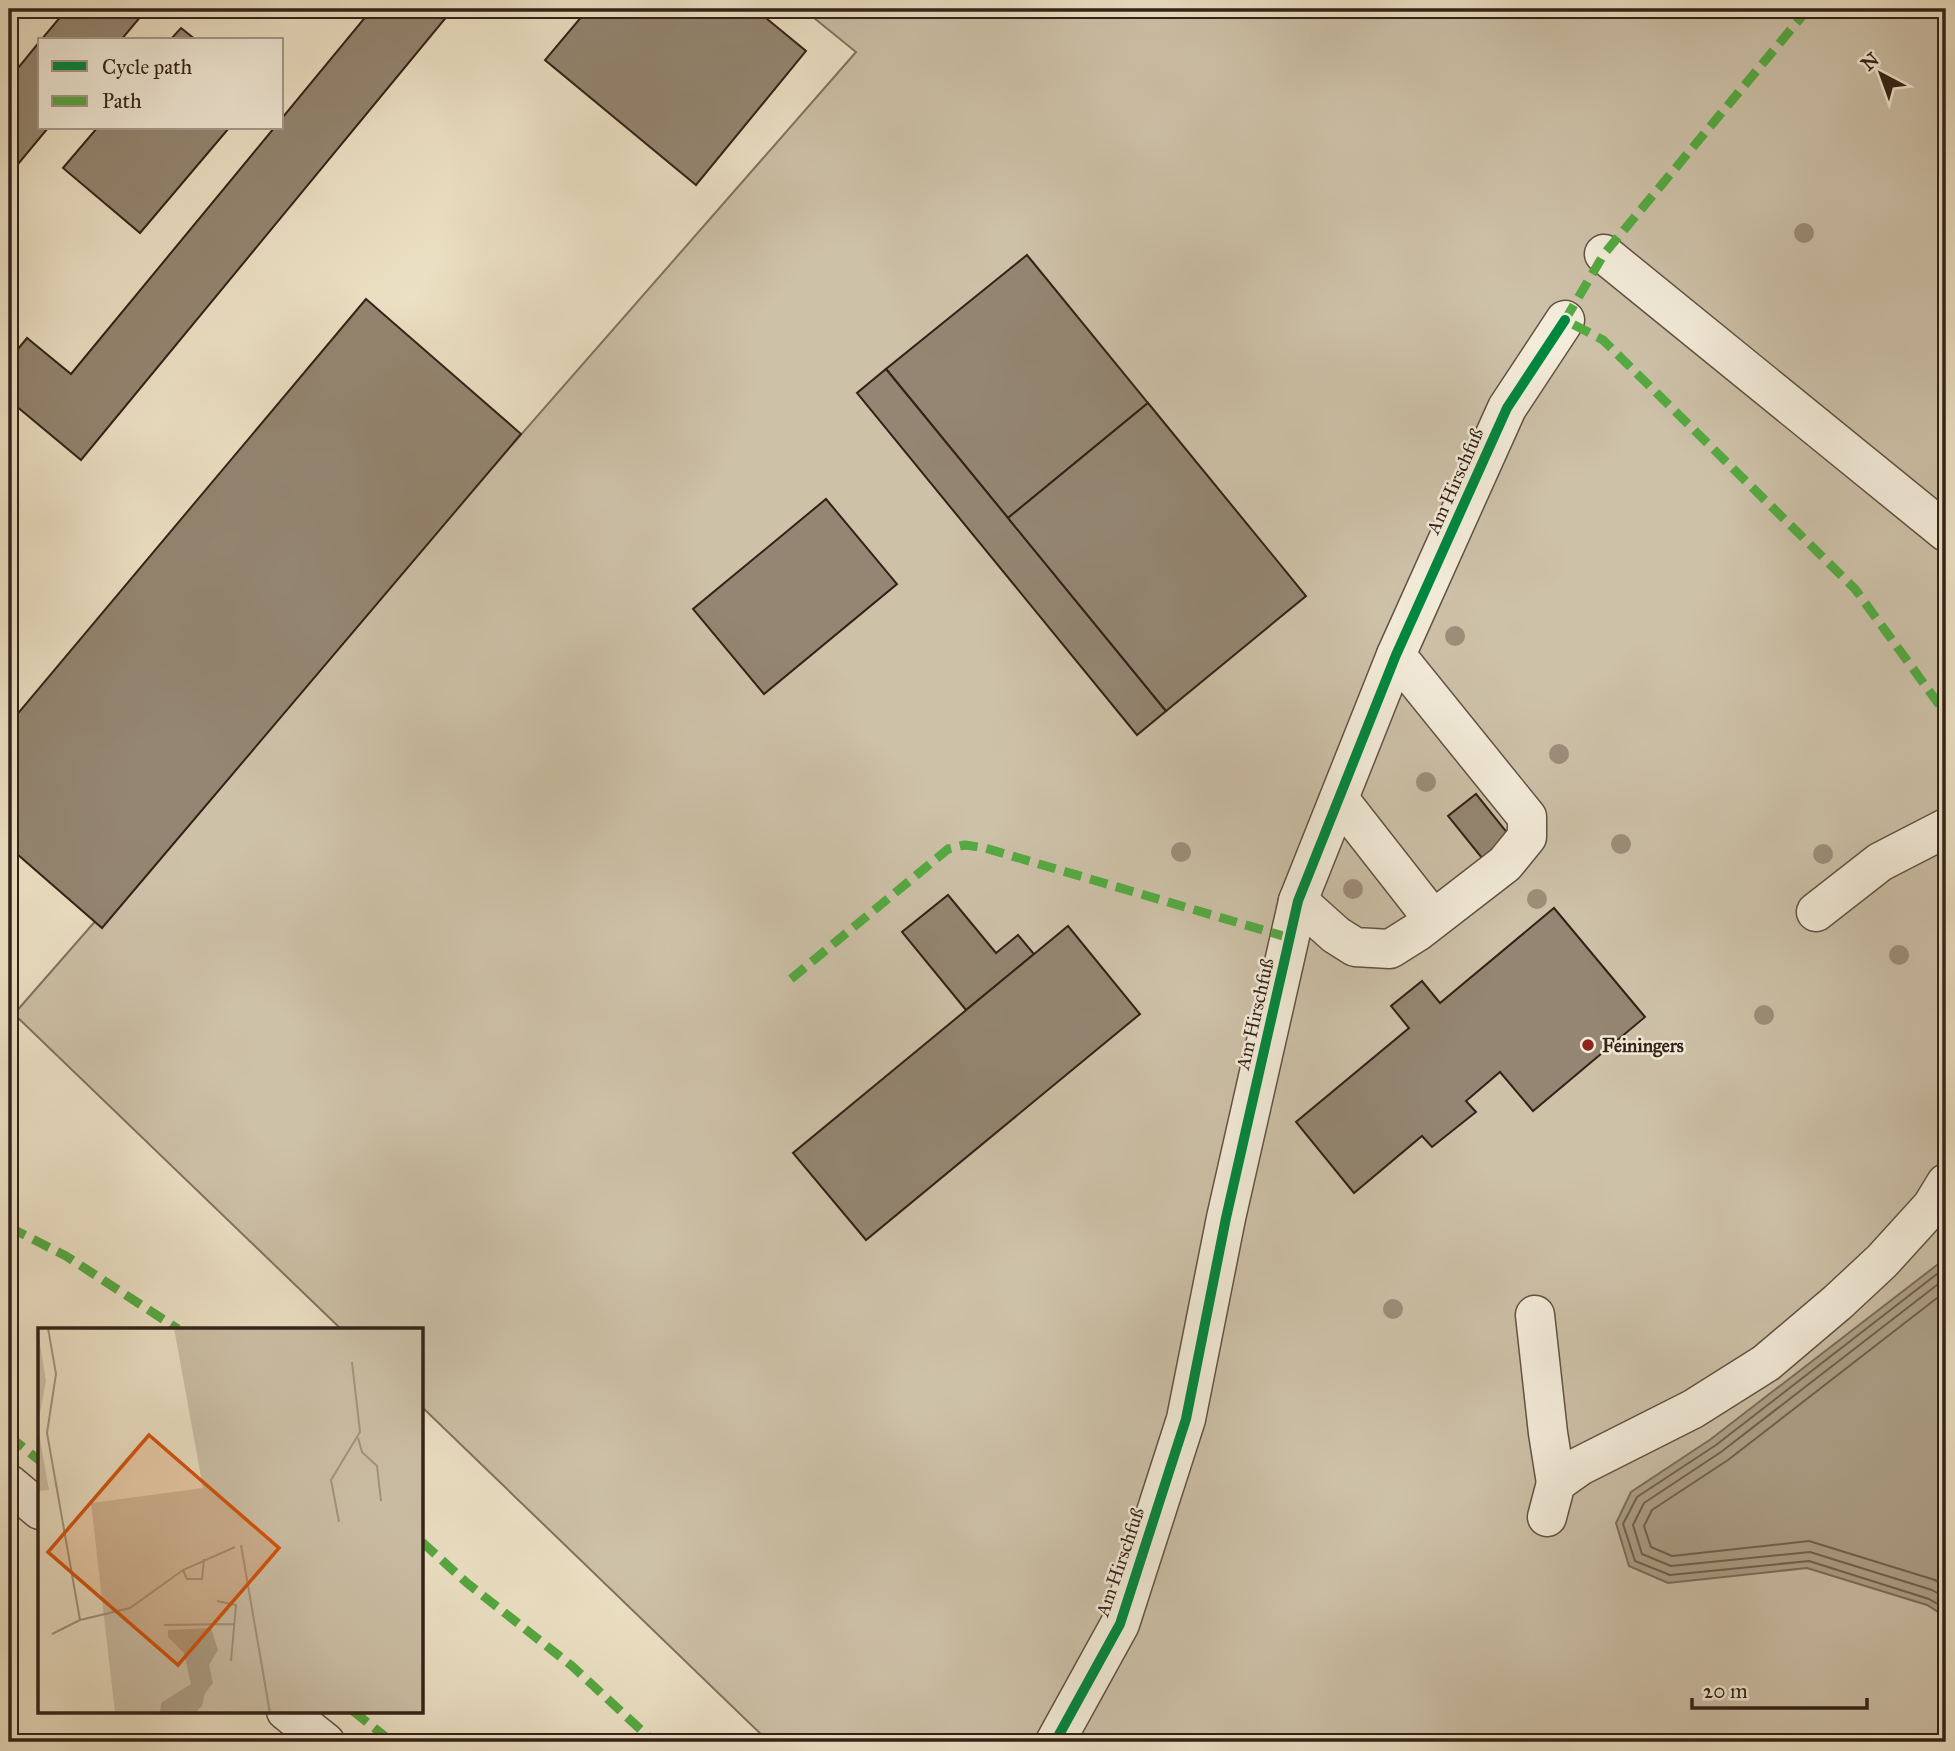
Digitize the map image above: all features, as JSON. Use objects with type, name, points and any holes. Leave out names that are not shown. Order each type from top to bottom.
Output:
[{"type":"street","points":[[1604,254],[1946,532]]},
{"type":"street","name":"Am Hirschfuß","points":[[1055,1742],[1120,1624],[1186,1419],[1226,1218],[1298,901],[1396,655],[1507,408],[1565,320]]},
{"type":"street","points":[[1298,901],[1336,935],[1354,947],[1390,949],[1505,864],[1527,837],[1527,817],[1396,655]]},
{"type":"street","points":[[1339,799],[1433,919]]},
{"type":"street","points":[[1816,912],[1880,862],[1946,828]]},
{"type":"street","points":[[1535,1315],[1548,1433],[1551,1500],[1580,1466],[1693,1409],[1766,1363],[1882,1261],[1932,1206],[1946,1183]]},
{"type":"street","points":[[9,1484],[38,1508]]},
{"type":"street","points":[[287,1712],[325,1742]]},
{"type":"shaded area","points":[[803,9],[1946,9],[1946,1742],[830,1742],[819,1734],[796,1742],[769,1742],[424,1409],[424,1328],[340,1328],[14,1014],[856,52]]},
{"type":"water","points":[[1946,1258],[1946,1617],[1927,1605],[1807,1568],[1668,1583],[1629,1566],[1616,1523],[1631,1492],[1711,1439]]},
{"type":"building","points":[[67,9],[147,9],[123,38],[43,38]]},
{"type":"building","points":[[372,9],[453,9],[81,460],[9,400],[9,360],[27,338],[71,374],[272,130],[284,130],[284,116]]},
{"type":"building","points":[[588,9],[755,9],[806,51],[696,185],[545,60]]},
{"type":"building","points":[[181,28],[194,38],[172,38]]},
{"type":"building","points":[[38,43],[38,130],[46,130],[9,175],[9,79]]},
{"type":"building","points":[[95,130],[227,130],[140,233],[63,168]]},
{"type":"building","points":[[1027,255],[1148,403],[1008,518],[886,369]]},
{"type":"building","points":[[366,299],[521,434],[102,928],[9,847],[9,724]]},
{"type":"building","points":[[886,369],[1166,711],[1137,735],[857,393]]},
{"type":"building","points":[[1148,403],[1306,596],[1166,711],[1008,518]]},
{"type":"building","points":[[9,496],[18,504],[9,514]]},
{"type":"building","points":[[826,499],[897,584],[764,694],[693,609]]},
{"type":"building","points":[[1476,794],[1509,835],[1482,858],[1448,816]]},
{"type":"building","points":[[948,895],[996,953],[1018,935],[1034,954],[966,1010],[902,932]]},
{"type":"building","points":[[1554,908],[1645,1017],[1533,1111],[1500,1072],[1466,1101],[1476,1112],[1432,1147],[1422,1136],[1354,1193],[1296,1122],[1409,1028],[1391,1006],[1422,981],[1440,1003]]},
{"type":"building","points":[[1068,926],[1140,1014],[866,1240],[793,1153]]},
{"type":"marked path","points":[[1808,9],[1604,254],[1565,320],[1603,340],[1855,589],[1946,714]]},
{"type":"marked path","points":[[791,979],[948,849],[965,845],[985,848],[1290,938]]},
{"type":"marked path","points":[[9,1227],[66,1256],[176,1328]]},
{"type":"marked path","points":[[9,1436],[38,1459]]},
{"type":"marked path","points":[[424,1544],[467,1583],[572,1666],[654,1742]]},
{"type":"marked path","points":[[354,1712],[392,1742]]},
{"type":"cycle path","points":[[1055,1742],[1120,1624],[1186,1419],[1226,1218],[1298,901],[1396,655],[1507,408],[1565,320]]},
{"type":"place","name":"Feiningers","points":[[1588,1045]]}]
